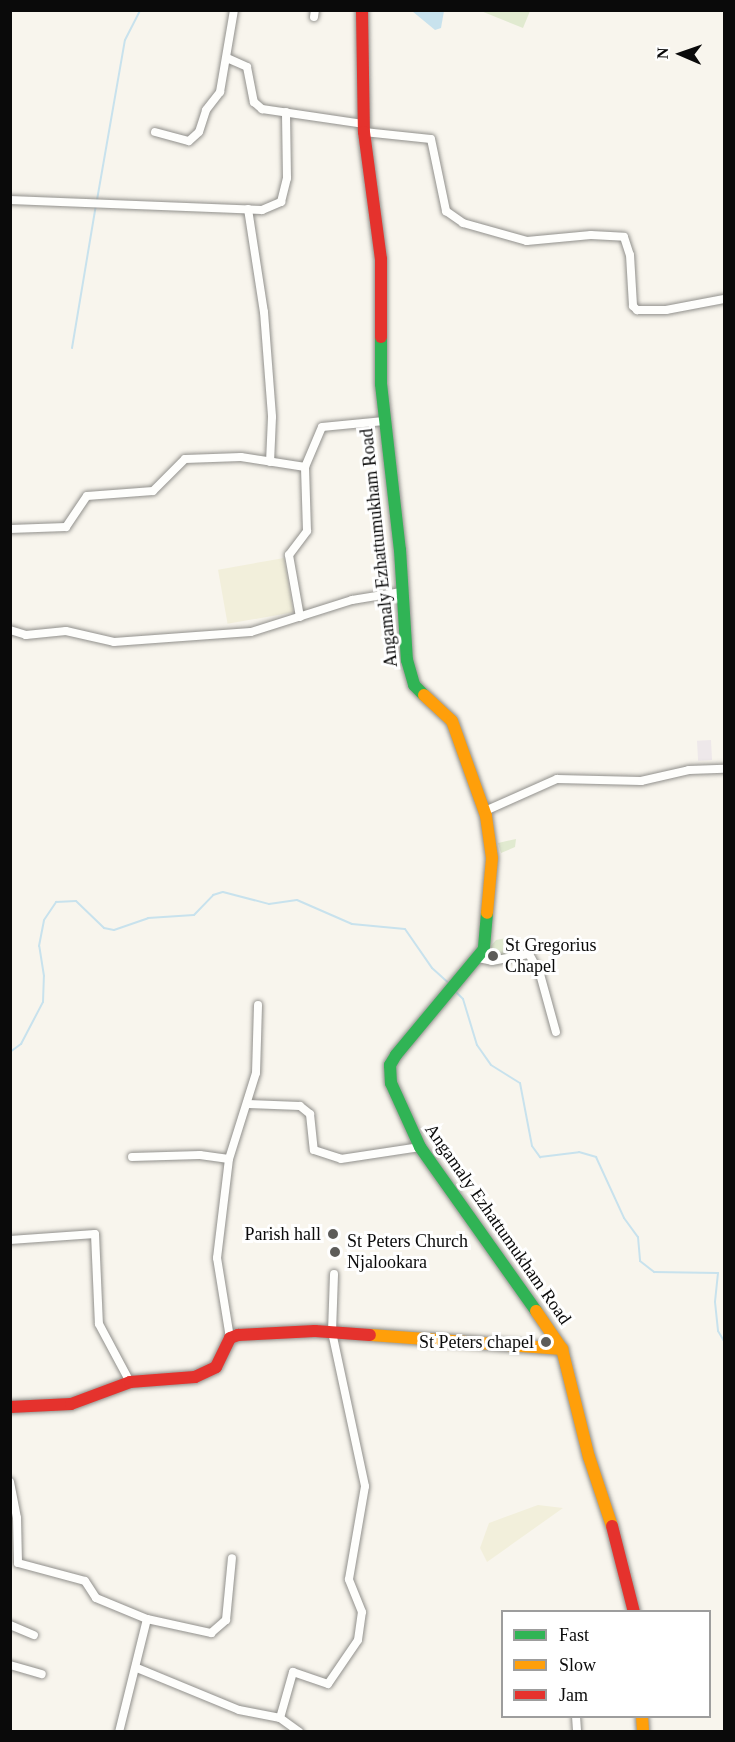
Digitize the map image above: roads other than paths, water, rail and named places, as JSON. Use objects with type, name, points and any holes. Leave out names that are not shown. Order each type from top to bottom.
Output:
[{"type":"street","points":[[155,132],[189,141],[199,132],[206,110],[220,92],[234,10]]},
{"type":"street","name":"Angamaly Ezhattumukham Road","points":[[362,10],[364,128],[381,259],[384,421],[410,674],[425,699],[452,721],[485,811],[492,875],[487,935],[479,958],[390,1065],[391,1083],[420,1147],[483,1231],[562,1349],[590,1457],[624,1563],[634,1610]]},
{"type":"street","points":[[227,58],[247,67],[254,102],[262,109],[431,139],[446,211],[463,223],[527,241],[591,235],[624,237],[630,255],[633,306],[637,310],[666,310],[724,299]]},
{"type":"street","points":[[10,200],[262,210],[281,202],[287,178],[286,112]]},
{"type":"street","points":[[248,209],[264,312],[272,417],[270,462]]},
{"type":"street","points":[[300,617],[289,555],[307,531],[305,467],[322,427],[384,421]]},
{"type":"street","points":[[10,529],[66,527],[87,496],[153,491],[185,459],[241,457],[305,467]]},
{"type":"street","points":[[10,630],[26,635],[66,631],[114,642],[251,632],[352,600],[401,592]]},
{"type":"street","points":[[485,811],[556,779],[641,781],[689,770],[724,769]]},
{"type":"street","points":[[479,958],[492,961],[529,954],[540,974],[556,1032]]},
{"type":"street","points":[[10,1407],[82,1402],[130,1382],[203,1374],[216,1367],[230,1338],[217,1258],[229,1160],[256,1073],[258,1005]]},
{"type":"street","points":[[248,1104],[300,1106],[310,1114],[314,1150],[341,1160],[420,1147]]},
{"type":"street","points":[[132,1157],[200,1155],[229,1160]]},
{"type":"street","points":[[10,1240],[95,1234],[99,1324],[130,1382]]},
{"type":"street","points":[[280,1718],[292,1672],[328,1684],[358,1640],[362,1612],[349,1579],[365,1486],[332,1332],[334,1274]]},
{"type":"street","points":[[230,1338],[332,1332],[501,1347],[562,1349]]},
{"type":"street","points":[[10,1482],[17,1518],[14,1566],[85,1581],[96,1598],[147,1619],[211,1633],[226,1620],[232,1558]]},
{"type":"street","points":[[119,1731],[137,1668],[147,1619]]},
{"type":"street","points":[[10,1625],[34,1635]]},
{"type":"street","points":[[10,1665],[42,1674]]},
{"type":"street","points":[[137,1668],[239,1710],[280,1718],[300,1731]]},
{"type":"water","points":[[412,11],[444,11],[441,28],[435,30]]},
{"type":"waterway","points":[[97,200],[125,40],[140,10]]},
{"type":"waterway","points":[[72,348],[96,205]]},
{"type":"waterway","points":[[10,1052],[21,1044],[43,1002],[44,976],[39,946],[44,920],[56,902],[76,901],[104,928],[114,930],[148,918],[194,915],[213,895],[223,892],[269,904],[297,900],[352,924],[405,929],[432,968],[451,985]]},
{"type":"waterway","points":[[456,992],[463,999],[477,1045],[491,1065],[520,1083],[532,1146],[540,1157],[579,1152],[596,1157],[624,1218],[638,1237],[640,1261],[654,1272],[718,1273],[715,1302],[718,1331],[724,1341]]},
{"type":"place","name":"St Gregorius Chapel","points":[[493,956]]},
{"type":"place","name":"Parish hall","points":[[333,1234]]},
{"type":"place","name":"St Peters Church Njalookara","points":[[335,1252]]},
{"type":"place","name":"St Peters chapel","points":[[546,1342]]}]
